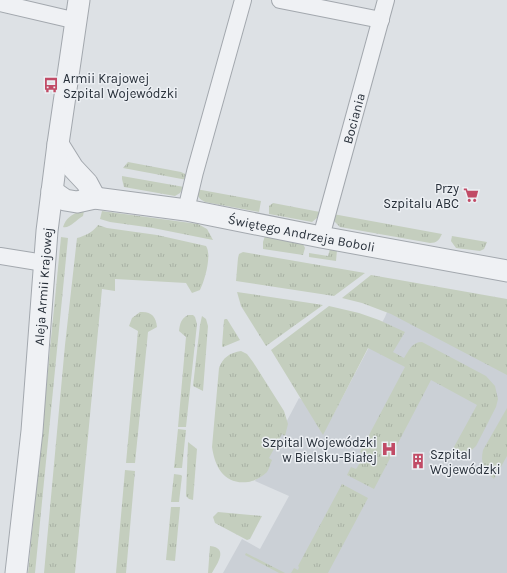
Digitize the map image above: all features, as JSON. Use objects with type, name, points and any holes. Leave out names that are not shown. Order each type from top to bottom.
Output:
[{"type":"street","name":"Aleja Armii Krajowej","points":[[16,573],[32,431],[44,263],[58,144],[79,0]]},
{"type":"street","points":[[186,210],[195,172],[244,0]]},
{"type":"street","points":[[280,0],[380,20]]},
{"type":"street","name":"Bociania","points":[[321,237],[386,0]]},
{"type":"street","points":[[0,3],[77,21]]},
{"type":"street","points":[[58,144],[73,168],[87,183],[95,198]]},
{"type":"street","name":"Świętego Andrzeja Boboli","points":[[52,191],[71,188],[84,190],[95,198],[186,210],[321,237],[507,271]]},
{"type":"street","points":[[0,256],[44,263]]},
{"type":"shaded area","name":"Szpital Wojewódzki w Bielsku-Białej","points":[[394,295],[507,315],[507,573],[223,573],[242,539],[260,549],[289,496],[255,481],[299,398],[332,417],[385,317]]},
{"type":"green space","points":[[128,162],[181,172],[185,174],[187,180],[123,168]]},
{"type":"green space","points":[[122,176],[184,187],[180,193],[175,196],[124,187]]},
{"type":"green space","points":[[196,189],[261,201],[259,212],[205,202],[201,200]]},
{"type":"green space","points":[[273,203],[320,212],[317,218],[312,222],[269,214],[269,206]]},
{"type":"green space","points":[[80,211],[84,211],[83,216],[70,225],[63,227],[69,217]]},
{"type":"green space","points":[[102,211],[198,224],[207,229],[213,240],[153,228],[110,222],[100,219]]},
{"type":"green space","points":[[333,214],[442,234],[438,241],[430,243],[340,227],[334,221]]},
{"type":"green space","points":[[98,225],[107,228],[157,235],[206,246],[208,250],[207,268],[200,290],[192,293],[186,283],[115,279],[115,291],[102,289],[75,573],[44,573],[65,345],[77,238],[94,230]]},
{"type":"green space","points":[[265,236],[303,244],[305,248],[303,255],[263,249]]},
{"type":"green space","points":[[452,236],[487,242],[484,249],[480,251],[456,248],[451,241]]},
{"type":"green space","points":[[61,237],[68,238],[35,573],[28,573]]},
{"type":"green space","points":[[330,249],[337,250],[336,261],[309,257],[309,253],[328,256]]},
{"type":"green space","points":[[243,252],[365,273],[334,296],[236,281],[238,258],[239,254]]},
{"type":"green space","points":[[371,275],[507,299],[507,375],[391,314],[362,303],[342,298]]},
{"type":"green space","points":[[237,292],[323,305],[266,346],[241,306]]},
{"type":"green space","points":[[329,306],[359,313],[405,332],[393,352],[404,358],[413,345],[422,342],[486,376],[495,386],[498,399],[496,407],[476,446],[464,454],[449,456],[477,405],[431,380],[374,489],[347,475],[351,467],[356,469],[365,455],[360,452],[405,367],[368,348],[323,435],[271,350]]},
{"type":"green space","points":[[140,312],[150,313],[154,317],[157,327],[148,332],[135,463],[126,463],[138,331],[129,326],[132,318]]},
{"type":"green space","points":[[188,315],[193,315],[195,317],[197,324],[186,427],[178,427],[186,337],[179,331],[181,322]]},
{"type":"green space","points":[[202,316],[206,319],[208,326],[203,391],[193,386]]},
{"type":"green space","points":[[225,319],[227,319],[240,340],[223,347],[222,346]]},
{"type":"green space","points":[[241,351],[247,354],[253,362],[284,411],[288,424],[285,436],[282,434],[269,458],[272,460],[267,472],[253,481],[248,482],[233,481],[222,474],[213,455],[212,447],[219,368],[227,356]]},
{"type":"green space","points":[[507,408],[507,456],[494,479],[485,470],[482,459],[483,450]]},
{"type":"green space","points":[[178,429],[186,430],[182,468],[174,468]]},
{"type":"green space","points":[[188,442],[197,449],[193,500],[186,496]]},
{"type":"green space","points":[[125,470],[135,471],[126,573],[116,573]]},
{"type":"green space","points":[[174,474],[182,476],[179,502],[171,502]]},
{"type":"green space","points":[[342,484],[368,498],[328,573],[291,573],[294,568],[298,570],[298,566]]},
{"type":"green space","points":[[171,507],[180,507],[175,561],[166,560]]},
{"type":"green space","points":[[218,512],[262,516],[250,539],[247,540],[215,523],[213,517]]},
{"type":"green space","points":[[210,546],[216,547],[219,550],[220,557],[212,573],[208,573]]},
{"type":"green space","points":[[246,553],[285,573],[279,573],[245,555]]},
{"type":"place","name":"Armii Krajowej Szpital Wojewódzki","points":[[51,85]]},
{"type":"place","name":"Przy Szpitalu ABC","points":[[471,195]]},
{"type":"place","name":"Szpital Wojewódzki w Bielsku-Białej","points":[[389,449]]},
{"type":"place","name":"Szpital Wojewódzki","points":[[418,461]]}]
